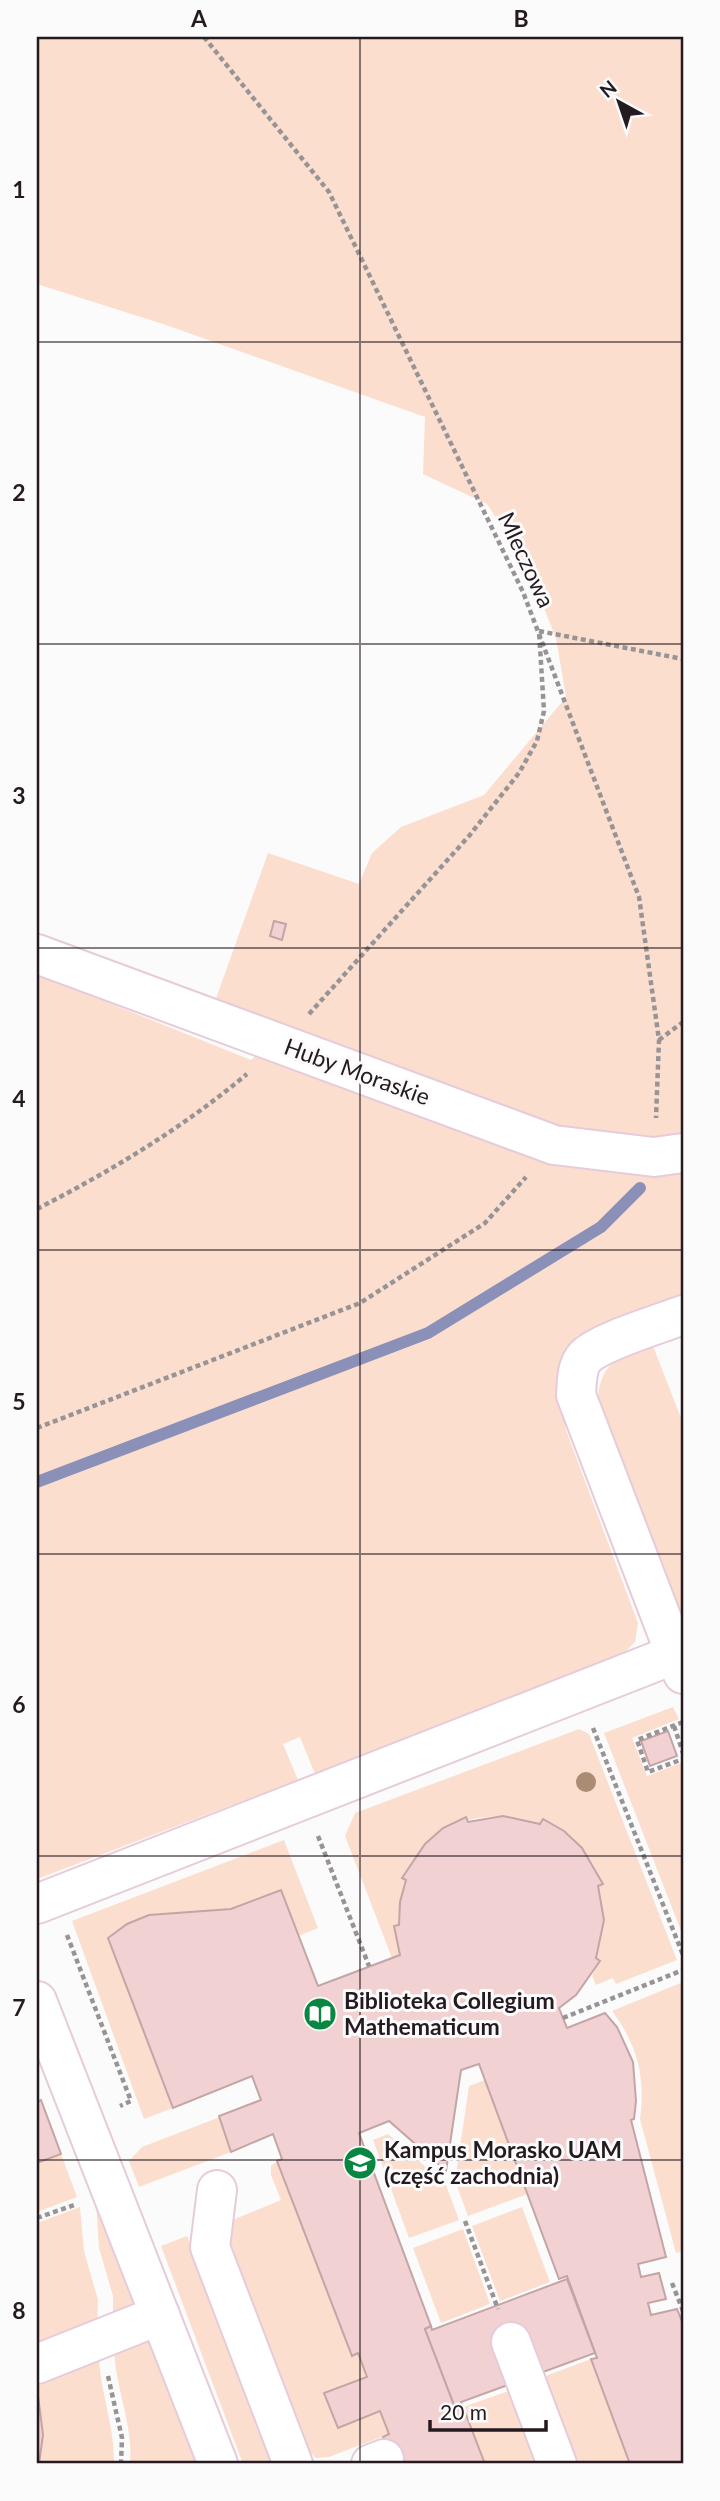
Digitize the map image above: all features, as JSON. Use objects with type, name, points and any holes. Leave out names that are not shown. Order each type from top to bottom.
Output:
[{"type":"street","name":"Huby Moraskie","points":[[37,954],[554,1144],[669,1155]]},
{"type":"street","points":[[51,1914],[681,1660],[576,1395],[577,1375],[584,1358],[602,1347],[683,1315]]},
{"type":"street","points":[[37,2001],[218,2464]]},
{"type":"street","points":[[216,2190],[210,2247],[293,2464]]},
{"type":"street","points":[[37,2364],[160,2315]]},
{"type":"street","points":[[511,2342],[557,2464]]},
{"type":"path","name":"Mleczowa","points":[[204,37],[329,191],[523,592],[639,897],[659,1040],[669,1155]]},
{"type":"path","points":[[37,1209],[79,1187],[206,1108],[282,1044],[469,836],[519,773],[537,741],[544,711],[538,631],[683,659]]},
{"type":"path","points":[[659,1040],[683,1022]]},
{"type":"path","points":[[37,1428],[360,1303],[485,1223],[554,1144]]},
{"type":"path","points":[[589,1717],[683,1955]]},
{"type":"path","points":[[683,1722],[637,1740],[648,1772],[683,1759]]},
{"type":"path","points":[[674,1726],[683,1754]]},
{"type":"path","points":[[318,1833],[369,1966]]},
{"type":"path","points":[[51,1914],[131,2101],[109,2110]]},
{"type":"path","points":[[563,2018],[683,1969]]},
{"type":"path","points":[[37,2218],[87,2200]]},
{"type":"path","points":[[465,2221],[511,2342]]},
{"type":"path","points":[[672,2283],[683,2311]]},
{"type":"path","points":[[105,2337],[109,2392],[122,2438],[121,2464]]},
{"type":"shaded area","points":[[37,37],[683,37],[683,1304],[611,1330],[562,1400],[566,1430],[638,1623],[635,1642],[619,1658],[315,1774],[300,1737],[283,1744],[298,1780],[37,1879],[37,974],[251,1060],[280,1031],[214,1004],[268,853],[359,884],[372,853],[401,827],[484,795],[566,697],[556,638],[526,564],[487,504],[423,474],[425,417],[166,325],[37,284]]},
{"type":"shaded area","points":[[651,1341],[683,1423],[683,1625],[598,1405],[601,1380],[606,1371],[619,1357]]},
{"type":"shaded area","points":[[673,1707],[679,1719],[632,1738],[647,1776],[683,1762],[683,1936],[604,1733]]},
{"type":"shaded area","points":[[579,1729],[589,1734],[677,1960],[616,1984],[613,1978],[596,1985],[592,1976],[600,1961],[596,1958],[604,1920],[598,1886],[603,1883],[592,1863],[579,1845],[543,1819],[540,1824],[498,1817],[478,1818],[443,1831],[428,1843],[415,1859],[403,1878],[406,1880],[400,1902],[399,1925],[394,1926],[400,1955],[392,1958],[345,1836],[355,1813]]},
{"type":"shaded area","points":[[284,1840],[318,1928],[298,1936],[280,1890],[236,1908],[166,1914],[136,1921],[108,1938],[173,2108],[144,2119],[72,1921]]},
{"type":"shaded area","points":[[683,1982],[683,2251],[676,2253],[640,2119],[642,2089],[638,2062],[628,2036],[612,2011]]},
{"type":"shaded area","points":[[485,2080],[528,2194],[468,2216],[455,2181],[469,2086]]},
{"type":"shaded area","points":[[220,2117],[231,2152],[139,2187],[129,2161],[142,2147]]},
{"type":"shaded area","points":[[388,2134],[446,2185],[459,2220],[409,2238],[373,2140]]},
{"type":"shaded area","points":[[61,2154],[77,2197],[37,2212],[37,2163]]},
{"type":"shaded area","points":[[277,2161],[352,2355],[358,2353],[367,2377],[324,2393],[338,2428],[380,2411],[389,2434],[329,2457],[316,2458],[306,2448],[227,2239],[229,2225],[235,2219],[281,2200],[271,2175],[271,2166]]},
{"type":"shaded area","points":[[96,2201],[137,2310],[113,2326],[113,2296],[99,2248]]},
{"type":"shaded area","points":[[80,2207],[84,2251],[98,2300],[97,2332],[37,2355],[37,2223]]},
{"type":"shaded area","points":[[522,2207],[550,2282],[500,2301],[472,2226]]},
{"type":"shaded area","points":[[463,2229],[490,2304],[441,2323],[413,2248]]},
{"type":"shaded area","points":[[187,2236],[274,2464],[243,2464],[161,2246]]},
{"type":"shaded area","points":[[147,2337],[196,2464],[130,2464],[129,2434],[114,2342]]},
{"type":"shaded area","points":[[99,2348],[114,2464],[39,2464],[43,2435],[37,2372]]},
{"type":"shaded area","points":[[591,2359],[630,2464],[573,2464],[540,2378]]},
{"type":"shaded area","points":[[514,2389],[542,2464],[485,2464],[463,2407]]},
{"type":"building","points":[[274,921],[286,924],[282,940],[270,936]]},
{"type":"building","points":[[668,1731],[677,1756],[650,1766],[641,1741]]},
{"type":"building","points":[[503,1816],[540,1824],[543,1819],[564,1831],[582,1848],[603,1884],[598,1886],[604,1920],[596,1958],[600,1961],[576,1995],[559,2008],[567,2028],[605,2013],[617,2027],[633,2062],[636,2101],[634,2119],[631,2120],[666,2257],[638,2264],[641,2277],[659,2273],[666,2299],[648,2303],[651,2315],[677,2309],[683,2324],[683,2464],[630,2464],[591,2359],[597,2358],[567,2276],[559,2279],[479,2064],[461,2070],[446,2171],[389,2121],[359,2133],[431,2326],[425,2329],[456,2410],[463,2407],[485,2464],[393,2464],[383,2437],[389,2434],[380,2411],[338,2428],[324,2393],[367,2377],[358,2353],[352,2356],[277,2161],[282,2159],[273,2134],[231,2152],[219,2116],[261,2100],[252,2076],[173,2108],[108,1938],[127,1924],[149,1915],[231,1909],[281,1890],[318,1986],[400,1955],[394,1926],[399,1925],[400,1902],[406,1880],[402,1878],[425,1844],[443,1828],[466,1817],[468,1822]]},
{"type":"building","points":[[41,2100],[61,2154],[37,2163],[37,2102]]},
{"type":"building","points":[[567,2279],[595,2353],[461,2402],[463,2407],[456,2410],[425,2329],[431,2326],[432,2330]]},
{"type":"building","points":[[37,2387],[43,2435],[39,2464],[37,2464]]},
{"type":"waterway","points":[[37,1482],[428,1333],[601,1227],[640,1188]]},
{"type":"place","name":"Biblioteka Collegium Mathematicum","points":[[320,2014]]},
{"type":"place","name":"Kampus Morasko UAM (część zachodnia)","points":[[360,2163]]}]
